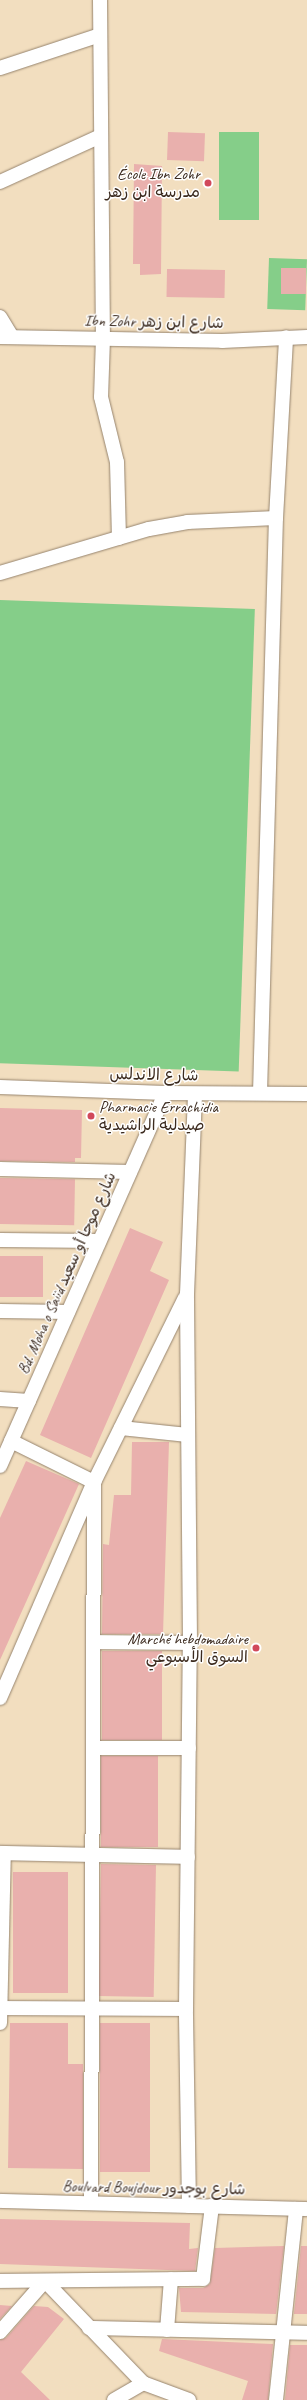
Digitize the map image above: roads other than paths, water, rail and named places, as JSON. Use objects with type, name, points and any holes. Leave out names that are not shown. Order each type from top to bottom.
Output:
[{"type":"street","points":[[100,0],[103,338],[101,397],[116,462],[119,538]]},
{"type":"street","points":[[0,68],[100,35]]},
{"type":"street","points":[[0,182],[101,136]]},
{"type":"street","points":[[0,317],[6,337]]},
{"type":"street","name":"Ibn Zohr شارع ابن زهر","points":[[6,337],[222,341],[307,337]]},
{"type":"street","points":[[260,1093],[276,518],[286,337]]},
{"type":"street","points":[[0,573],[149,528],[187,522],[276,518]]},
{"type":"street","name":"شارع الاندلس","points":[[0,1087],[194,1094],[307,1094]]},
{"type":"street","name":"Bd. Moha o Saiid شارع موحا أو سعيد","points":[[0,1466],[165,1093]]},
{"type":"street","points":[[189,2206],[186,2009],[190,1643],[187,1294],[194,1094]]},
{"type":"street","points":[[0,1169],[130,1172]]},
{"type":"street","points":[[0,1240],[99,1241]]},
{"type":"street","points":[[0,1698],[5,1671],[94,1482],[187,1294]]},
{"type":"street","points":[[0,1311],[68,1312]]},
{"type":"street","points":[[0,1399],[29,1401]]},
{"type":"street","points":[[121,1428],[188,1435]]},
{"type":"street","points":[[11,1441],[94,1482]]},
{"type":"street","points":[[90,2203],[94,1482]]},
{"type":"street","points":[[93,1642],[190,1643]]},
{"type":"street","points":[[93,1748],[189,1748]]},
{"type":"street","points":[[0,2023],[2,1853],[188,1857]]},
{"type":"street","points":[[0,2008],[186,2009]]},
{"type":"street","name":"Boulvard Boujdour شارع بوجدور","points":[[0,2201],[301,2209]]},
{"type":"street","points":[[0,2282],[204,2277],[212,2206]]},
{"type":"street","points":[[276,2400],[301,2209]]},
{"type":"street","points":[[167,2330],[171,2279]]},
{"type":"street","points":[[45,2281],[143,2383],[189,2400]]},
{"type":"street","points":[[0,2332],[45,2281]]},
{"type":"street","points":[[89,2328],[307,2333]]},
{"type":"street","points":[[114,2400],[143,2383]]},
{"type":"place","name":"École Ibn Zohr مدرسة ابن زهر","points":[[208,183]]},
{"type":"place","name":"Pharmacie Errachidia صيدلية الراشيدية","points":[[91,1116]]},
{"type":"place","name":"Marché hebdomadaire السوق الأسبوعي","points":[[256,1648]]}]
